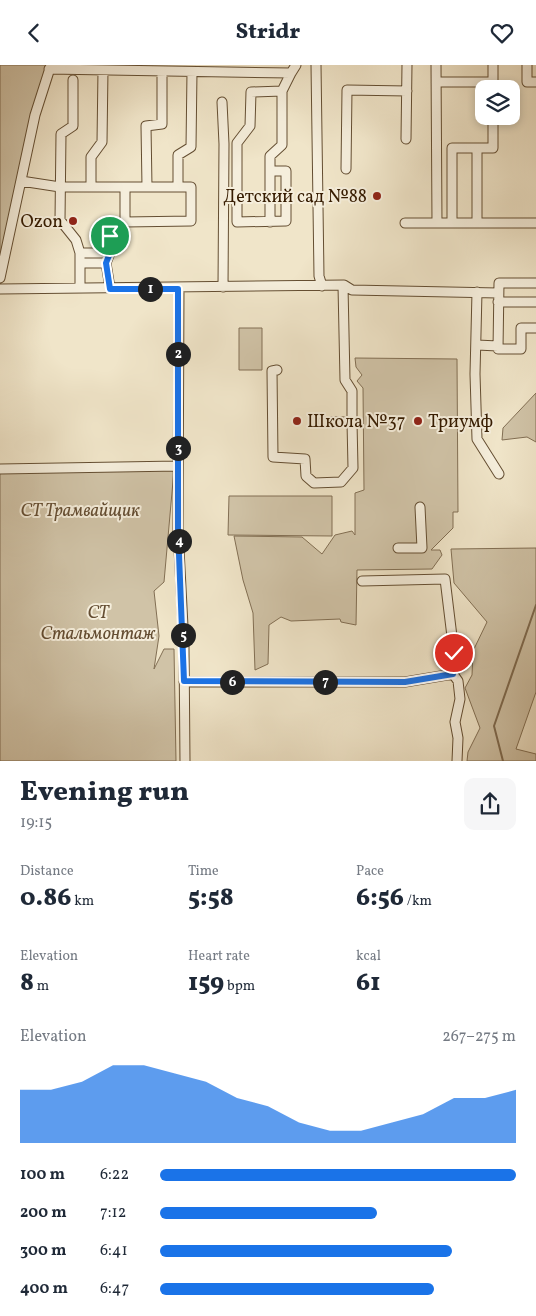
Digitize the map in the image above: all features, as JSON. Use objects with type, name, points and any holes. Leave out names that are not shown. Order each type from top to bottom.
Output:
[{"type":"street","points":[[316,65],[319,267],[322,286]]},
{"type":"street","points":[[406,139],[407,65]]},
{"type":"street","points":[[436,65],[437,223]]},
{"type":"street","points":[[493,65],[493,80]]},
{"type":"street","points":[[527,65],[527,82],[536,82]]},
{"type":"street","points":[[0,278],[35,115],[50,67],[103,71],[192,72],[224,69],[293,69],[282,91],[282,145],[270,156],[270,221]]},
{"type":"street","points":[[91,187],[91,157],[102,142],[103,71]]},
{"type":"street","points":[[147,187],[146,126],[162,124],[162,71]]},
{"type":"street","points":[[178,187],[178,155],[191,147],[192,72]]},
{"type":"street","points":[[73,79],[73,126],[61,134],[60,220],[76,240],[80,253],[80,289]]},
{"type":"street","points":[[436,82],[475,84]]},
{"type":"street","points":[[346,169],[347,90],[407,91]]},
{"type":"street","points":[[270,171],[286,171],[286,221],[237,222],[237,143],[250,125],[251,92],[282,91]]},
{"type":"street","points":[[222,102],[224,144],[224,287]]},
{"type":"street","points":[[452,223],[452,148],[494,148],[493,125]]},
{"type":"street","points":[[477,148],[477,223]]},
{"type":"street","points":[[21,181],[60,187],[190,187],[191,221],[125,222],[110,236],[110,253],[106,263],[110,289]]},
{"type":"street","points":[[125,187],[125,222]]},
{"type":"street","points":[[405,223],[536,223]]},
{"type":"street","points":[[80,253],[110,253]]},
{"type":"street","points":[[80,263],[106,263]]},
{"type":"street","points":[[498,293],[536,283]]},
{"type":"street","points":[[277,370],[272,371],[273,457],[305,459],[306,477],[314,483],[341,482],[353,468],[352,391],[345,381],[343,285]]},
{"type":"street","points":[[0,289],[178,289],[343,285],[352,290],[498,293],[536,302]]},
{"type":"street","points":[[178,289],[178,529],[185,761]]},
{"type":"street","points":[[477,292],[477,439],[499,474]]},
{"type":"street","points":[[498,293],[498,346]]},
{"type":"street","points":[[477,345],[498,346],[498,349],[521,349],[521,329],[536,328]]},
{"type":"street","points":[[323,422],[352,422]]},
{"type":"street","points":[[0,469],[178,466]]},
{"type":"street","points":[[398,548],[422,548],[420,507]]},
{"type":"street","points":[[362,581],[445,579],[454,653],[453,674],[458,681],[460,699],[455,722],[458,738],[457,761]]},
{"type":"street","points":[[184,681],[405,682],[453,674]]},
{"type":"green space","points":[[0,65],[50,65],[0,267]]},
{"type":"green space","points":[[239,328],[262,328],[262,370],[239,370]]},
{"type":"green space","points":[[355,358],[457,359],[458,512],[453,512],[453,528],[431,550],[440,550],[442,555],[432,569],[357,570],[356,625],[341,622],[340,619],[291,621],[281,617],[269,625],[268,664],[255,670],[253,613],[243,580],[234,536],[302,537],[322,554],[335,535],[352,531],[355,535],[355,493],[364,490],[363,388],[357,381],[362,375],[356,367]]},
{"type":"green space","points":[[536,393],[536,442],[527,437],[502,440],[503,428]]},
{"type":"green space","points":[[174,470],[164,582],[154,591],[159,636],[154,669],[164,649],[174,649],[176,761],[0,761],[0,471]]},
{"type":"green space","points":[[229,496],[332,496],[332,536],[228,535]]},
{"type":"green space","points":[[536,548],[536,692],[516,749],[536,754],[536,761],[467,761],[468,752],[480,728],[465,688],[472,675],[473,651],[487,622],[454,583],[451,549]]},
{"type":"waterway","points":[[503,761],[494,726],[536,605]]},
{"type":"place","name":"Детский сад №88","points":[[377,196]]},
{"type":"place","name":"Ozon","points":[[73,221]]},
{"type":"place","name":"Школа №37","points":[[297,421]]},
{"type":"place","name":"Триумф","points":[[418,421]]},
{"type":"route","points":[[110,236],[110,253],[106,263],[110,289],[178,289],[178,529],[184,681],[405,682],[453,674],[454,653]]},
{"type":"park label","name":"СТ Трамвайщик","points":[[80,510]]},
{"type":"park label","name":"СТ Стальмонтаж","points":[[98,622]]}]
